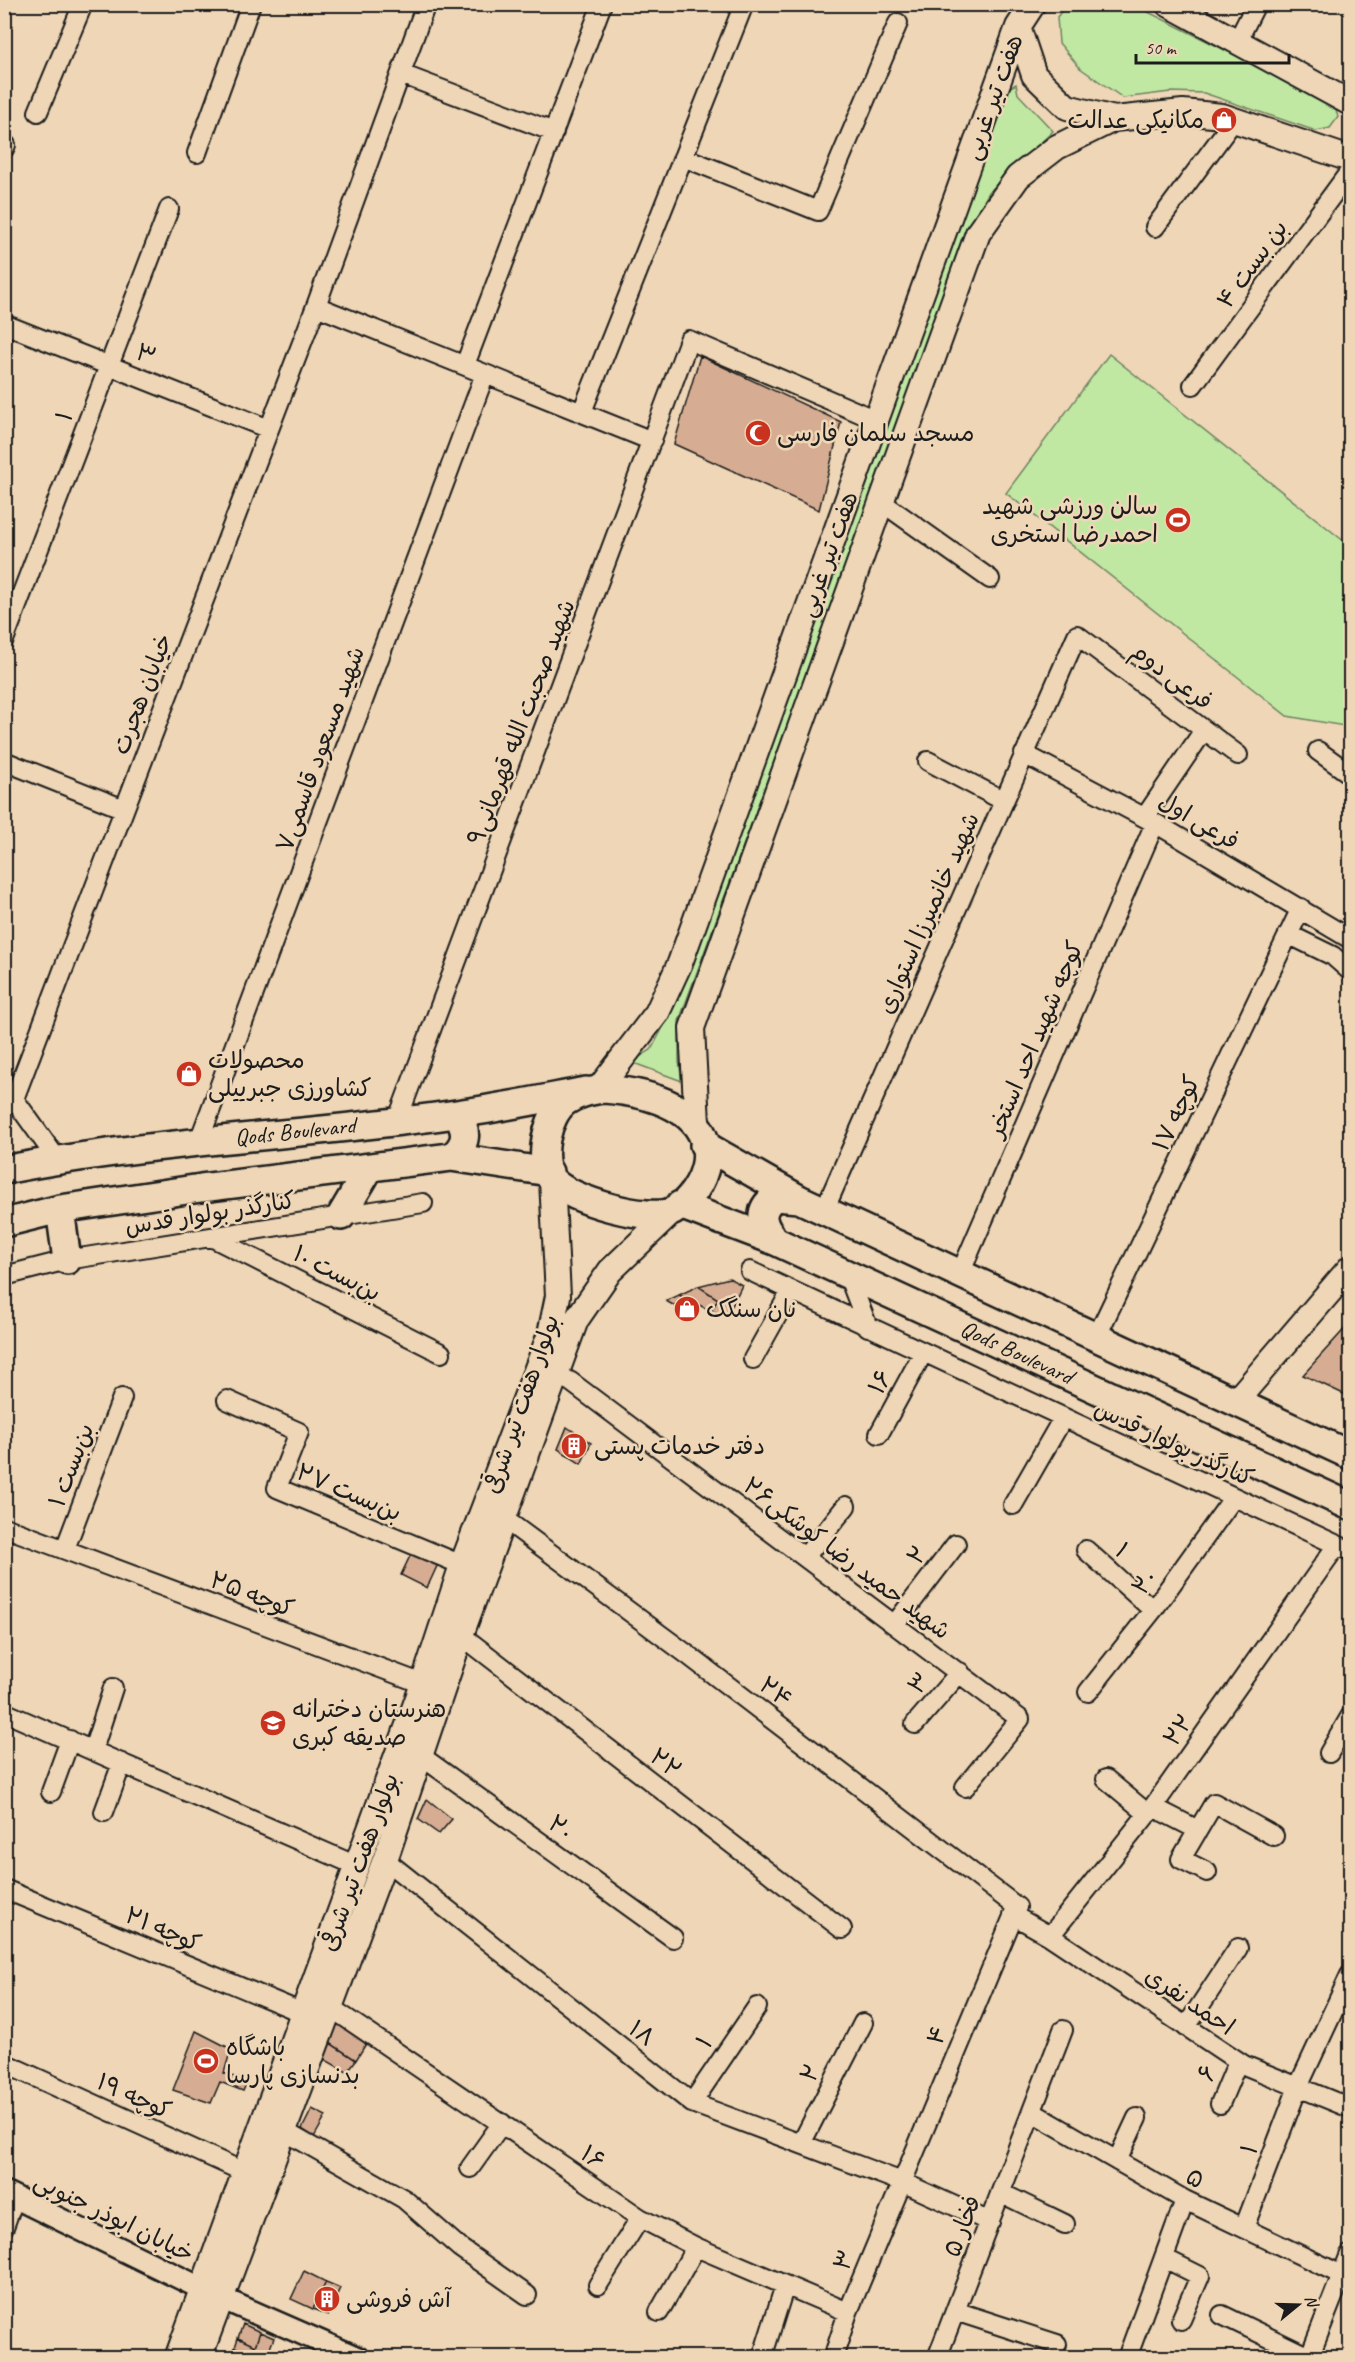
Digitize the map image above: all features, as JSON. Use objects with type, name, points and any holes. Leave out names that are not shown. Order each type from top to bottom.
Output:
[{"type":"main road","name":"هفت تیر غربی","points":[[592,1090],[657,1013],[680,963],[1018,27],[1033,4]]},
{"type":"main road","points":[[1168,4],[1238,40],[1350,103]]},
{"type":"main road","points":[[1018,27],[1034,75],[1067,107],[1114,119],[1183,112],[1234,120],[1350,159]]},
{"type":"main road","name":"هفت تیر غربی","points":[[701,1134],[692,1028],[883,503],[978,233],[1018,177],[1058,147],[1114,119]]},
{"type":"main road","points":[[592,1090],[629,1091],[676,1107],[701,1134],[706,1162],[700,1181],[689,1197],[676,1209],[646,1214],[610,1207],[576,1196],[550,1176],[544,1139],[553,1118],[564,1102],[592,1090]]},
{"type":"main road","name":"Qods Boulevard","points":[[4,1170],[57,1159],[199,1141],[456,1114],[592,1090]]},
{"type":"main road","points":[[451,1157],[462,1149],[466,1135],[463,1123],[456,1114]]},
{"type":"main road","name":"Qods Boulevard","points":[[701,1134],[799,1200],[1350,1455]]},
{"type":"main road","name":"Qods Boulevard","points":[[4,1223],[60,1209],[201,1188],[451,1157],[550,1176]]},
{"type":"main road","points":[[340,1216],[370,1167]]},
{"type":"main road","name":"بولوار هفت تیر شرقی","points":[[177,2358],[211,2293],[284,2131],[385,1860],[391,1808],[423,1684],[462,1565],[550,1334],[558,1296],[550,1176]]},
{"type":"main road","points":[[775,1241],[764,1227],[761,1216],[764,1205],[775,1197],[799,1200]]},
{"type":"main road","points":[[60,1209],[67,1260]]},
{"type":"main road","name":"Qods Boulevard","points":[[676,1209],[775,1241],[1350,1506]]},
{"type":"main road","name":"بولوار هفت تیر شرقی","points":[[199,2358],[211,2293],[244,2172],[357,1866],[421,1756],[461,1635],[576,1320],[610,1271],[676,1209]]},
{"type":"main road","points":[[1235,1402],[1350,1268]]},
{"type":"street","points":[[38,112],[83,4]]},
{"type":"street","points":[[197,153],[251,4]]},
{"type":"street","name":"خیابان هجرت","points":[[9,1098],[124,809],[316,306],[426,4]]},
{"type":"street","points":[[465,365],[602,4]]},
{"type":"street","points":[[582,412],[744,4]]},
{"type":"street","points":[[1238,40],[1256,4]]},
{"type":"street","points":[[683,157],[818,210],[898,23]]},
{"type":"street","points":[[401,74],[554,132]]},
{"type":"street","points":[[1155,227],[1234,120]]},
{"type":"street","name":"بن بست ۴","points":[[1192,385],[1350,171]]},
{"type":"street","name":"۱","points":[[4,640],[169,209]]},
{"type":"street","points":[[316,306],[652,441]]},
{"type":"street","name":"۳","points":[[4,324],[269,429]]},
{"type":"street","name":"شهید صحبت الله قهرمانی۹","points":[[397,1121],[689,340],[876,420]]},
{"type":"street","name":"شهید مسعود قاسمی۷","points":[[199,1141],[485,374]]},
{"type":"street","points":[[883,503],[990,579]]},
{"type":"street","name":"فرعی دوم","points":[[1077,634],[1238,755]]},
{"type":"street","name":"شهید خانمیرزا استواری","points":[[824,1211],[1077,634]]},
{"type":"street","name":"کوچه شهید احد استخر","points":[[960,1274],[1150,820],[1204,730]]},
{"type":"street","points":[[1318,751],[1350,774]]},
{"type":"street","name":"فرعی اول","points":[[1024,754],[1150,820],[1349,935]]},
{"type":"street","points":[[4,761],[124,809]]},
{"type":"street","points":[[928,761],[1004,801]]},
{"type":"street","name":"کوچه ۱۷","points":[[1096,1338],[1300,908]]},
{"type":"street","points":[[1288,934],[1333,956],[1350,971]]},
{"type":"street","points":[[1333,956],[1349,935]]},
{"type":"street","points":[[9,1098],[57,1159]]},
{"type":"street","name":"کنارگذر بولوار قدس","points":[[4,1276],[67,1260],[423,1203]]},
{"type":"street","name":"بن‌بست ۱۰","points":[[212,1237],[441,1353]]},
{"type":"street","name":"کنارگذر بولوار قدس","points":[[750,1271],[1344,1548]]},
{"type":"street","points":[[848,1275],[868,1327]]},
{"type":"street","points":[[753,1359],[791,1291]]},
{"type":"street","name":"۱۶","points":[[879,1434],[923,1353]]},
{"type":"street","name":"شهید حمید رضا کوشکی۲۶","points":[[556,1374],[960,1672],[1020,1719],[965,1787]]},
{"type":"street","name":"بن‌بست ۱","points":[[65,1549],[122,1398]]},
{"type":"street","name":"بن‌بست ۲۷","points":[[228,1401],[299,1432],[277,1488],[462,1565]]},
{"type":"street","points":[[1013,1505],[1063,1418]]},
{"type":"street","name":"۲۰","points":[[1088,1692],[1153,1610],[1234,1497]]},
{"type":"street","points":[[805,1557],[846,1506]]},
{"type":"street","name":"۲۴","points":[[503,1518],[688,1655],[1015,1911]]},
{"type":"street","name":"کوچه ۲۵","points":[[4,1527],[423,1684]]},
{"type":"street","name":"۲","points":[[895,1624],[956,1544]]},
{"type":"street","name":"۲۲","points":[[1050,1936],[1150,1810],[1344,1548]]},
{"type":"street","name":"۱","points":[[1086,1550],[1153,1610]]},
{"type":"street","name":"۲۲","points":[[461,1635],[842,1929]]},
{"type":"street","name":"۳","points":[[915,1724],[960,1672]]},
{"type":"street","points":[[93,1750],[113,1688]]},
{"type":"street","points":[[4,1712],[357,1866]]},
{"type":"street","points":[[1329,1753],[1350,1717]]},
{"type":"street","points":[[51,1792],[70,1740]]},
{"type":"street","name":"۲۰","points":[[421,1756],[673,1938]]},
{"type":"street","points":[[104,1812],[122,1763]]},
{"type":"street","points":[[1106,1779],[1150,1810],[1198,1830]]},
{"type":"street","points":[[1208,1872],[1180,1859],[1214,1803],[1274,1836]]},
{"type":"street","name":"۱۸","points":[[385,1860],[692,2103],[902,2182],[990,2222]]},
{"type":"street","name":"کوچه ۲۱","points":[[4,1889],[303,2013]]},
{"type":"street","name":"احمد نفری","points":[[1015,1911],[1238,2061],[1350,2108]]},
{"type":"street","name":"۴","points":[[902,2182],[1015,1911]]},
{"type":"street","points":[[1186,2027],[1238,1948]]},
{"type":"street","name":"۱","points":[[1244,2228],[1298,2087],[1350,1975]]},
{"type":"street","name":"۱۶","points":[[330,2007],[640,2218],[696,2247],[848,2312]]},
{"type":"street","name":"۱","points":[[692,2103],[757,2007]]},
{"type":"street","name":"۲","points":[[801,2144],[863,2023]]},
{"type":"street","name":"فخار ۵","points":[[937,2358],[1063,2030]]},
{"type":"street","name":"۶","points":[[1220,2104],[1238,2061]]},
{"type":"street","name":"کوچه ۱۹","points":[[4,2063],[244,2172]]},
{"type":"street","name":"۵","points":[[1032,2112],[1185,2200],[1342,2275]]},
{"type":"street","points":[[1118,2161],[1137,2118]]},
{"type":"street","points":[[470,2168],[502,2123]]},
{"type":"street","points":[[284,2131],[404,2199],[460,2248],[527,2295]]},
{"type":"street","name":"۳","points":[[833,2358],[848,2312],[902,2182]]},
{"type":"street","points":[[1001,2193],[1065,2224]]},
{"type":"street","points":[[4,2227],[10,2194]]},
{"type":"street","name":"خیابان ابوذر جنوبی","points":[[10,2194],[211,2293],[358,2358]]},
{"type":"street","points":[[1127,2358],[1185,2200]]},
{"type":"street","points":[[598,2285],[640,2218]]},
{"type":"street","points":[[659,2312],[696,2247]]},
{"type":"street","points":[[1222,2315],[1309,2357],[1350,2254]]},
{"type":"street","points":[[1164,2258],[1200,2276],[1181,2320]]},
{"type":"street","points":[[762,2358],[784,2285]]},
{"type":"street","points":[[955,2311],[1057,2344]]},
{"type":"green space","points":[[1066,5],[1134,5],[1334,104],[1338,117],[1330,128],[1316,131],[1204,93],[1170,92],[1123,98],[1080,68],[1059,43],[1057,17]]},
{"type":"green space","points":[[1016,84],[1018,94],[1053,131],[989,192],[972,222],[679,1021],[679,1062],[682,1081],[631,1062],[651,1050],[676,1003],[725,863],[880,447],[932,296],[1009,88]]},
{"type":"green space","name":"سالن ورزشی شهید احمدرضا استخری","points":[[1109,354],[1350,546],[1350,717],[1344,726],[1287,716],[1006,493]]},
{"type":"building","name":"مسجد سلمان فارسی","points":[[700,356],[841,422],[819,510],[674,444]]},
{"type":"building","points":[[729,1278],[742,1285],[727,1316],[711,1311],[718,1299],[698,1286]]},
{"type":"building","points":[[698,1286],[718,1299],[711,1311],[679,1295]]},
{"type":"building","name":"نان سنگک","points":[[679,1295],[698,1305],[689,1314],[666,1301]]},
{"type":"building","points":[[1350,1323],[1350,1397],[1303,1375]]},
{"type":"building","name":"دفتر خدمات پستی","points":[[567,1427],[591,1443],[581,1464],[558,1449]]},
{"type":"building","points":[[411,1554],[438,1564],[427,1588],[401,1575]]},
{"type":"building","points":[[427,1799],[452,1819],[439,1834],[418,1819]]},
{"type":"building","points":[[337,2018],[369,2039],[356,2060],[327,2041]]},
{"type":"building","name":"باشگاه بدنسازی پارسا","points":[[196,2031],[231,2049],[224,2073],[247,2082],[243,2091],[220,2082],[211,2103],[173,2090]]},
{"type":"building","points":[[327,2041],[356,2060],[347,2072],[322,2058]]},
{"type":"building","points":[[312,2109],[326,2116],[314,2137],[302,2129]]},
{"type":"building","points":[[304,2271],[326,2282],[313,2309],[291,2299]]},
{"type":"building","name":"آش فروشی","points":[[326,2282],[340,2288],[328,2315],[313,2309]]},
{"type":"building","points":[[243,2324],[260,2332],[255,2346],[238,2338]]},
{"type":"building","points":[[260,2332],[274,2338],[266,2358],[231,2358],[235,2347],[252,2355]]},
{"type":"building","points":[[238,2338],[255,2346],[252,2355],[235,2347]]},
{"type":"place","name":"مکانیکی عدالت","points":[[1224,120]]},
{"type":"place","name":"مسجد سلمان فارسی","points":[[758,433]]},
{"type":"place","name":"سالن ورزشی شهید احمدرضا استخری","points":[[1178,520]]},
{"type":"place","name":"محصولات کشاورزی جبرییلی","points":[[189,1074]]},
{"type":"place","name":"نان سنگک","points":[[687,1309]]},
{"type":"place","name":"دفتر خدمات پستی","points":[[574,1446]]},
{"type":"place","name":"هنرستان دخترانه صدیقه کبری","points":[[273,1723]]},
{"type":"place","name":"باشگاه بدنسازی پارسا","points":[[206,2061]]},
{"type":"place","name":"آش فروشی","points":[[327,2299]]}]
